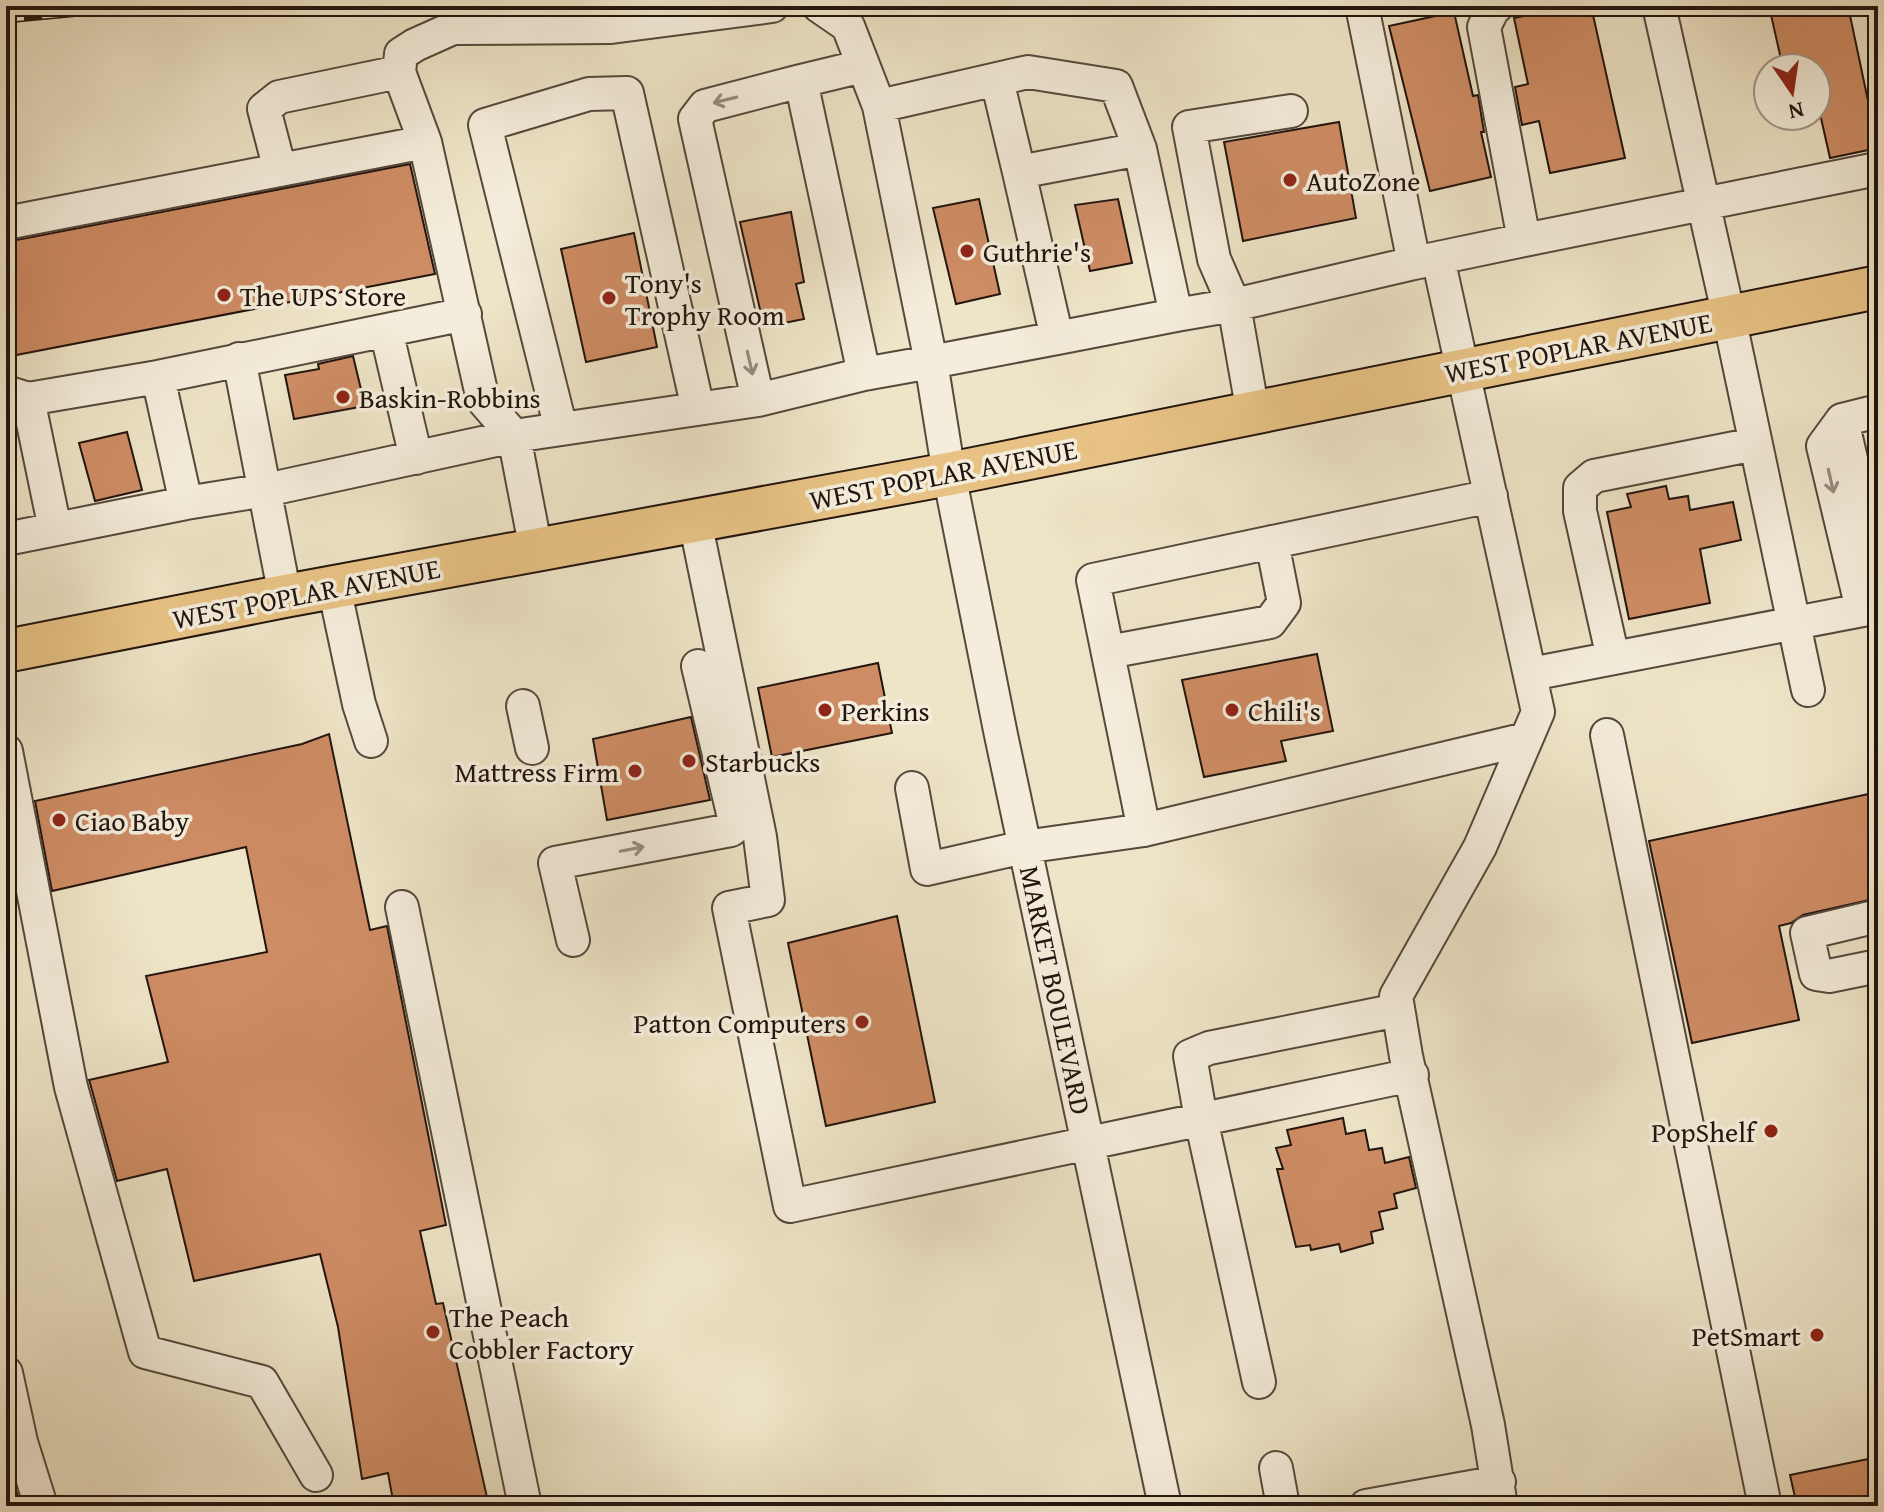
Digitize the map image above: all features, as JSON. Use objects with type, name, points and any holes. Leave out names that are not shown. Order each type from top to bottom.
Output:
[{"type":"main road","name":"WEST POPLAR AVENUE","points":[[6,651],[285,596],[949,474],[1878,287]]},
{"type":"street","points":[[536,550],[514,436],[483,400],[425,142],[399,72],[401,54],[453,28],[611,27],[772,6]]},
{"type":"street","name":"MARKET BOULEVARD","points":[[819,6],[848,26],[879,106],[1024,847],[1165,1506]]},
{"type":"street","points":[[1362,6],[1426,261],[1463,370],[1538,712],[1480,847],[1396,996],[1500,1494],[1366,1506]]},
{"type":"street","points":[[1497,6],[1484,27],[1524,240]]},
{"type":"street","points":[[1659,6],[1808,690]]},
{"type":"street","points":[[758,400],[695,119],[705,106],[863,66]]},
{"type":"street","points":[[280,170],[264,109],[279,97],[399,72]]},
{"type":"street","points":[[879,106],[1028,72],[1116,86],[1140,149],[1176,315]]},
{"type":"street","points":[[997,80],[1057,338]]},
{"type":"street","points":[[801,81],[864,374]]},
{"type":"street","points":[[561,429],[485,125],[589,94],[627,93],[698,409]]},
{"type":"street","points":[[1253,413],[1234,305],[1214,259],[1189,127],[1291,111]]},
{"type":"street","points":[[6,223],[425,142]]},
{"type":"street","points":[[1019,172],[1140,149]]},
{"type":"street","points":[[6,539],[266,490],[514,436],[758,400],[864,374],[1234,305],[1524,240],[1877,169]]},
{"type":"street","points":[[55,529],[17,396],[158,377],[465,314]]},
{"type":"street","points":[[386,330],[416,458]]},
{"type":"street","points":[[239,359],[285,596]]},
{"type":"street","points":[[158,377],[186,503]]},
{"type":"street","points":[[1531,674],[1870,608],[1823,446],[1842,420],[1878,411]]},
{"type":"street","points":[[1842,420],[1878,576]]},
{"type":"street","points":[[1613,658],[1580,511],[1580,488],[1594,476],[1755,444]]},
{"type":"street","points":[[1144,830],[1093,580],[1491,496]]},
{"type":"street","points":[[695,521],[760,837],[768,900],[729,908],[790,1206],[1412,1075]]},
{"type":"street","points":[[1108,652],[1270,622],[1284,603],[1272,542]]},
{"type":"street","points":[[334,587],[359,704],[371,741]]},
{"type":"street","points":[[573,940],[555,863],[731,830],[736,826],[698,666]]},
{"type":"street","points":[[523,706],[532,748]]},
{"type":"street","points":[[1607,735],[1765,1506]]},
{"type":"street","points":[[912,788],[927,869],[1024,847],[1144,830],[1526,739]]},
{"type":"street","points":[[6,751],[71,1087],[145,1352],[262,1382],[316,1475]]},
{"type":"street","points":[[402,907],[525,1506]]},
{"type":"street","points":[[1878,916],[1807,933],[1816,974],[1829,976],[1878,966]]},
{"type":"street","points":[[1259,1382],[1190,1056],[1209,1048],[1398,1010]]},
{"type":"street","points":[[6,1373],[21,1442],[41,1506]]},
{"type":"street","points":[[1276,1468],[1283,1506]]},
{"type":"building","points":[[1570,6],[1591,6],[1625,158],[1550,173],[1539,121],[1522,125],[1515,87],[1528,84],[1514,18]]},
{"type":"building","points":[[1769,6],[1848,6],[1878,148],[1830,158],[1824,132],[1832,132],[1832,52],[1779,52]]},
{"type":"building","points":[[1454,12],[1473,96],[1478,95],[1484,132],[1481,132],[1491,177],[1430,191],[1389,26]]},
{"type":"building","name":"AutoZone","points":[[1339,122],[1356,218],[1243,241],[1224,142]]},
{"type":"building","points":[[410,164],[435,274],[6,357],[6,242]]},
{"type":"building","name":"Guthrie's","points":[[979,199],[1000,294],[956,304],[933,208]]},
{"type":"building","points":[[1118,199],[1132,263],[1090,271],[1075,205]]},
{"type":"building","points":[[791,212],[804,282],[796,284],[804,319],[764,327],[740,222]]},
{"type":"building","name":"Tony's Trophy Room","points":[[634,233],[657,347],[586,362],[561,249]]},
{"type":"building","points":[[353,356],[365,406],[294,419],[285,375],[319,369],[318,364]]},
{"type":"building","points":[[127,432],[142,490],[95,501],[79,443]]},
{"type":"building","points":[[1666,486],[1669,499],[1688,496],[1690,510],[1733,502],[1741,540],[1700,549],[1710,603],[1629,619],[1607,512],[1631,507],[1627,494]]},
{"type":"building","name":"Chili's","points":[[1317,654],[1333,731],[1281,741],[1286,761],[1204,777],[1182,680]]},
{"type":"building","name":"Perkins","points":[[878,663],[892,733],[772,757],[758,688]]},
{"type":"building","name":"Mattress Firm","points":[[691,717],[710,800],[607,820],[593,739]]},
{"type":"building","points":[[329,734],[370,930],[387,926],[446,1225],[420,1231],[436,1304],[443,1303],[489,1506],[394,1506],[388,1473],[362,1479],[338,1327],[320,1254],[194,1281],[167,1169],[117,1181],[89,1080],[168,1062],[146,976],[267,952],[246,847],[52,891],[35,801],[302,744]]},
{"type":"building","points":[[1878,792],[1878,898],[1803,915],[1779,926],[1799,1020],[1692,1043],[1649,841]]},
{"type":"building","name":"Patton Computers","points":[[897,916],[935,1102],[826,1126],[788,943]]},
{"type":"building","points":[[1343,1118],[1346,1134],[1365,1130],[1369,1150],[1382,1148],[1385,1163],[1409,1157],[1416,1188],[1394,1194],[1397,1208],[1379,1212],[1383,1229],[1371,1232],[1373,1243],[1341,1252],[1339,1244],[1311,1250],[1310,1245],[1296,1247],[1277,1169],[1283,1169],[1276,1148],[1291,1145],[1287,1130]]},
{"type":"building","points":[[1878,1457],[1878,1506],[1797,1506],[1790,1475]]},
{"type":"building","points":[[6,1471],[10,1471],[21,1506],[6,1506]]},
{"type":"railway","points":[[6,19],[144,6]]},
{"type":"place","name":"AutoZone","points":[[1290,180]]},
{"type":"place","name":"Guthrie's","points":[[967,251]]},
{"type":"place","name":"The UPS Store","points":[[224,295]]},
{"type":"place","name":"Tony's Trophy Room","points":[[609,298]]},
{"type":"place","name":"Baskin-Robbins","points":[[343,397]]},
{"type":"place","name":"Perkins","points":[[825,710]]},
{"type":"place","name":"Chili's","points":[[1232,710]]},
{"type":"place","name":"Starbucks","points":[[689,761]]},
{"type":"place","name":"Mattress Firm","points":[[635,771]]},
{"type":"place","name":"Ciao Baby","points":[[59,820]]},
{"type":"place","name":"Patton Computers","points":[[862,1022]]},
{"type":"place","name":"PopShelf","points":[[1771,1131]]},
{"type":"place","name":"The Peach Cobbler Factory","points":[[433,1332]]},
{"type":"place","name":"PetSmart","points":[[1817,1335]]}]
